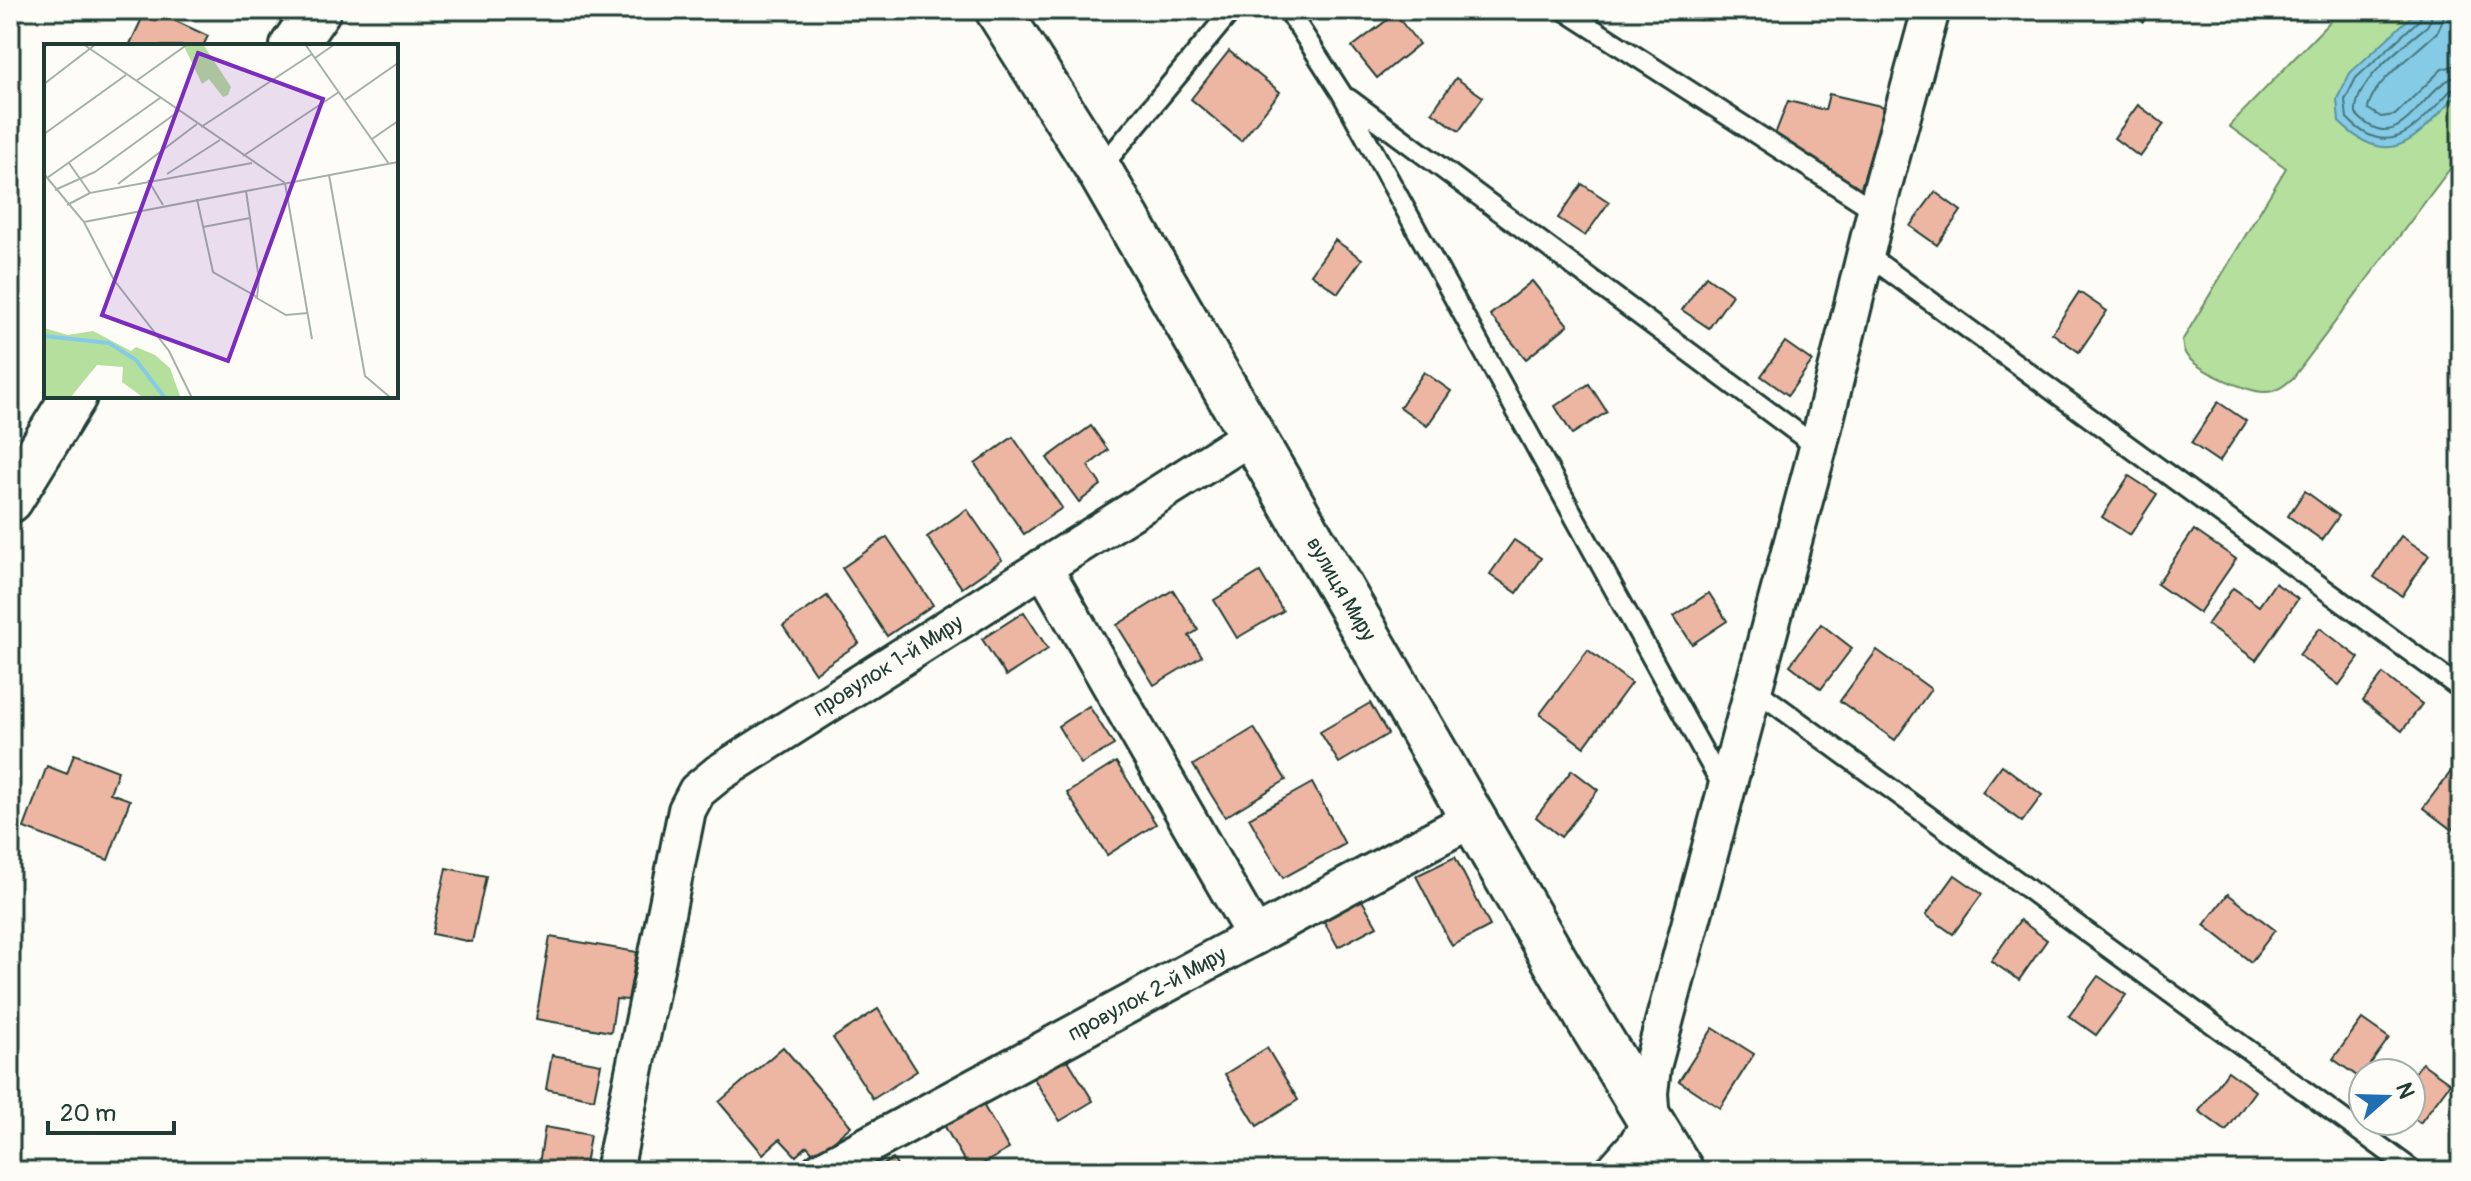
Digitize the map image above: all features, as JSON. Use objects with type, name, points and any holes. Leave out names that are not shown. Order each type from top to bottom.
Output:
[{"type":"street","points":[[294,44],[318,10]]},
{"type":"street","name":"вулиця Миру","points":[[998,10],[1099,170],[1592,1025],[1681,1171]]},
{"type":"street","points":[[1614,1171],[1636,1146],[1651,1122],[1649,1093],[1652,1067],[1818,448],[1926,13]]},
{"type":"street","points":[[10,500],[73,398]]},
{"type":"street","name":"провулок 1-й Миру","points":[[614,1171],[687,810],[697,791],[719,773],[1252,435]]},
{"type":"street","points":[[1043,567],[1255,936]]},
{"type":"street","name":"провулок 2-й Миру","points":[[820,1171],[1473,818]]},
{"type":"lane","points":[[1099,170],[1232,10]]},
{"type":"lane","points":[[1288,10],[1342,94],[1725,791]]},
{"type":"lane","points":[[1564,10],[1876,211]]},
{"type":"lane","points":[[1342,94],[1818,448]]},
{"type":"lane","points":[[1866,254],[2461,689]]},
{"type":"lane","points":[[1753,688],[2414,1171]]},
{"type":"green space","points":[[2341,10],[2461,10],[2461,154],[2293,378],[2273,391],[2247,389],[2199,366],[2185,353],[2182,341],[2286,168],[2229,126]]},
{"type":"water","points":[[2418,10],[2461,10],[2461,91],[2418,134],[2391,147],[2375,146],[2358,138],[2339,122],[2337,99],[2350,73]]},
{"type":"building","points":[[146,10],[208,36],[204,44],[130,44]]},
{"type":"building","points":[[1687,10],[1708,10],[1700,20]]},
{"type":"building","points":[[2126,10],[2151,10],[2143,22]]},
{"type":"building","points":[[1395,14],[1419,44],[1377,78],[1352,47]]},
{"type":"building","points":[[1229,51],[1280,92],[1241,141],[1191,99]]},
{"type":"building","points":[[1456,78],[1483,97],[1459,131],[1432,112]]},
{"type":"building","points":[[1829,94],[1885,107],[1860,191],[1774,137],[1788,101],[1825,110]]},
{"type":"building","points":[[2138,105],[2164,124],[2140,157],[2114,138]]},
{"type":"building","points":[[1582,184],[1609,202],[1585,236],[1558,218]]},
{"type":"building","points":[[1935,192],[1961,211],[1937,245],[1910,226]]},
{"type":"building","points":[[1335,240],[1362,259],[1338,293],[1311,274]]},
{"type":"building","points":[[1706,276],[1732,295],[1709,328],[1682,310]]},
{"type":"building","points":[[1532,281],[1568,325],[1526,359],[1490,315]]},
{"type":"building","points":[[2079,292],[2107,311],[2079,352],[2052,333]]},
{"type":"building","points":[[1785,342],[1812,361],[1788,395],[1761,376]]},
{"type":"building","points":[[1424,372],[1451,391],[1427,426],[1400,407]]},
{"type":"building","points":[[1589,384],[1607,412],[1572,434],[1555,406]]},
{"type":"building","points":[[2218,402],[2246,421],[2219,462],[2191,443]]},
{"type":"building","points":[[1091,426],[1108,450],[1088,466],[1101,485],[1079,502],[1047,458]]},
{"type":"building","points":[[1013,437],[1062,508],[1024,534],[975,464]]},
{"type":"building","points":[[2129,476],[2157,494],[2130,535],[2102,517]]},
{"type":"building","points":[[2305,491],[2339,516],[2322,540],[2288,516]]},
{"type":"building","points":[[967,509],[1002,560],[962,588],[927,537]]},
{"type":"building","points":[[2194,530],[2236,559],[2199,613],[2157,584]]},
{"type":"building","points":[[2401,536],[2429,555],[2402,596],[2374,577]]},
{"type":"building","points":[[887,537],[933,605],[887,636],[842,568]]},
{"type":"building","points":[[1514,540],[1541,558],[1517,593],[1490,574]]},
{"type":"building","points":[[1260,572],[1283,611],[1237,638],[1214,600]]},
{"type":"building","points":[[2275,583],[2298,599],[2256,660],[2207,625],[2233,588],[2259,606]]},
{"type":"building","points":[[1173,590],[1198,630],[1189,636],[1202,656],[1154,685],[1117,625]]},
{"type":"building","points":[[1709,593],[1727,621],[1692,644],[1674,616]]},
{"type":"building","points":[[827,596],[859,643],[815,673],[783,626]]},
{"type":"building","points":[[1024,612],[1048,649],[1006,676],[982,639]]},
{"type":"building","points":[[1821,624],[1852,648],[1821,689],[1790,665]]},
{"type":"building","points":[[2320,628],[2359,658],[2339,685],[2299,655]]},
{"type":"building","points":[[1588,650],[1631,683],[1584,747],[1540,714]]},
{"type":"building","points":[[1877,650],[1931,689],[1895,740],[1840,701]]},
{"type":"building","points":[[2383,674],[2422,704],[2402,731],[2363,701]]},
{"type":"building","points":[[1370,703],[1388,734],[1339,763],[1320,732]]},
{"type":"building","points":[[1089,706],[1114,745],[1081,764],[1058,726]]},
{"type":"building","points":[[1254,728],[1286,780],[1225,817],[1193,765]]},
{"type":"building","points":[[74,754],[118,771],[110,793],[130,800],[108,860],[24,828],[47,766],[67,774]]},
{"type":"building","points":[[1116,762],[1156,824],[1107,855],[1067,793]]},
{"type":"building","points":[[2002,765],[2042,795],[2022,822],[1982,792]]},
{"type":"building","points":[[2456,765],[2461,769],[2461,818],[2452,830],[2423,808]]},
{"type":"building","points":[[1572,770],[1598,790],[1561,837],[1536,817]]},
{"type":"building","points":[[1312,783],[1345,844],[1283,878],[1249,818]]},
{"type":"building","points":[[1455,857],[1490,926],[1452,946],[1416,876]]},
{"type":"building","points":[[446,868],[486,876],[472,942],[432,934]]},
{"type":"building","points":[[1955,875],[1982,894],[1953,934],[1926,915]]},
{"type":"building","points":[[2228,894],[2275,930],[2251,962],[2204,925]]},
{"type":"building","points":[[1360,897],[1377,926],[1338,947],[1322,918]]},
{"type":"building","points":[[2020,920],[2047,940],[2019,980],[1991,961]]},
{"type":"building","points":[[550,937],[637,952],[628,1000],[616,999],[611,1032],[536,1019]]},
{"type":"building","points":[[2098,976],[2126,995],[2096,1035],[2069,1016]]},
{"type":"building","points":[[878,1009],[917,1071],[873,1099],[833,1038]]},
{"type":"building","points":[[2362,1019],[2389,1038],[2375,1057],[2347,1057],[2347,1069],[2333,1059]]},
{"type":"building","points":[[1713,1028],[1754,1054],[1720,1108],[1679,1081]]},
{"type":"building","points":[[783,1047],[851,1126],[816,1156],[807,1146],[796,1156],[780,1139],[763,1154],[719,1102]]},
{"type":"building","points":[[1267,1048],[1298,1100],[1257,1126],[1225,1074]]},
{"type":"building","points":[[552,1055],[601,1064],[594,1099],[546,1089]]},
{"type":"building","points":[[1066,1057],[1093,1101],[1060,1121],[1033,1077]]},
{"type":"building","points":[[2427,1067],[2450,1083],[2427,1114]]},
{"type":"building","points":[[2228,1071],[2255,1091],[2226,1131],[2199,1111]]},
{"type":"building","points":[[982,1103],[1009,1149],[970,1171],[944,1125]]},
{"type":"building","points":[[545,1127],[590,1135],[584,1171],[539,1164]]},
{"type":"building","points":[[893,1159],[900,1171],[872,1171]]}]
